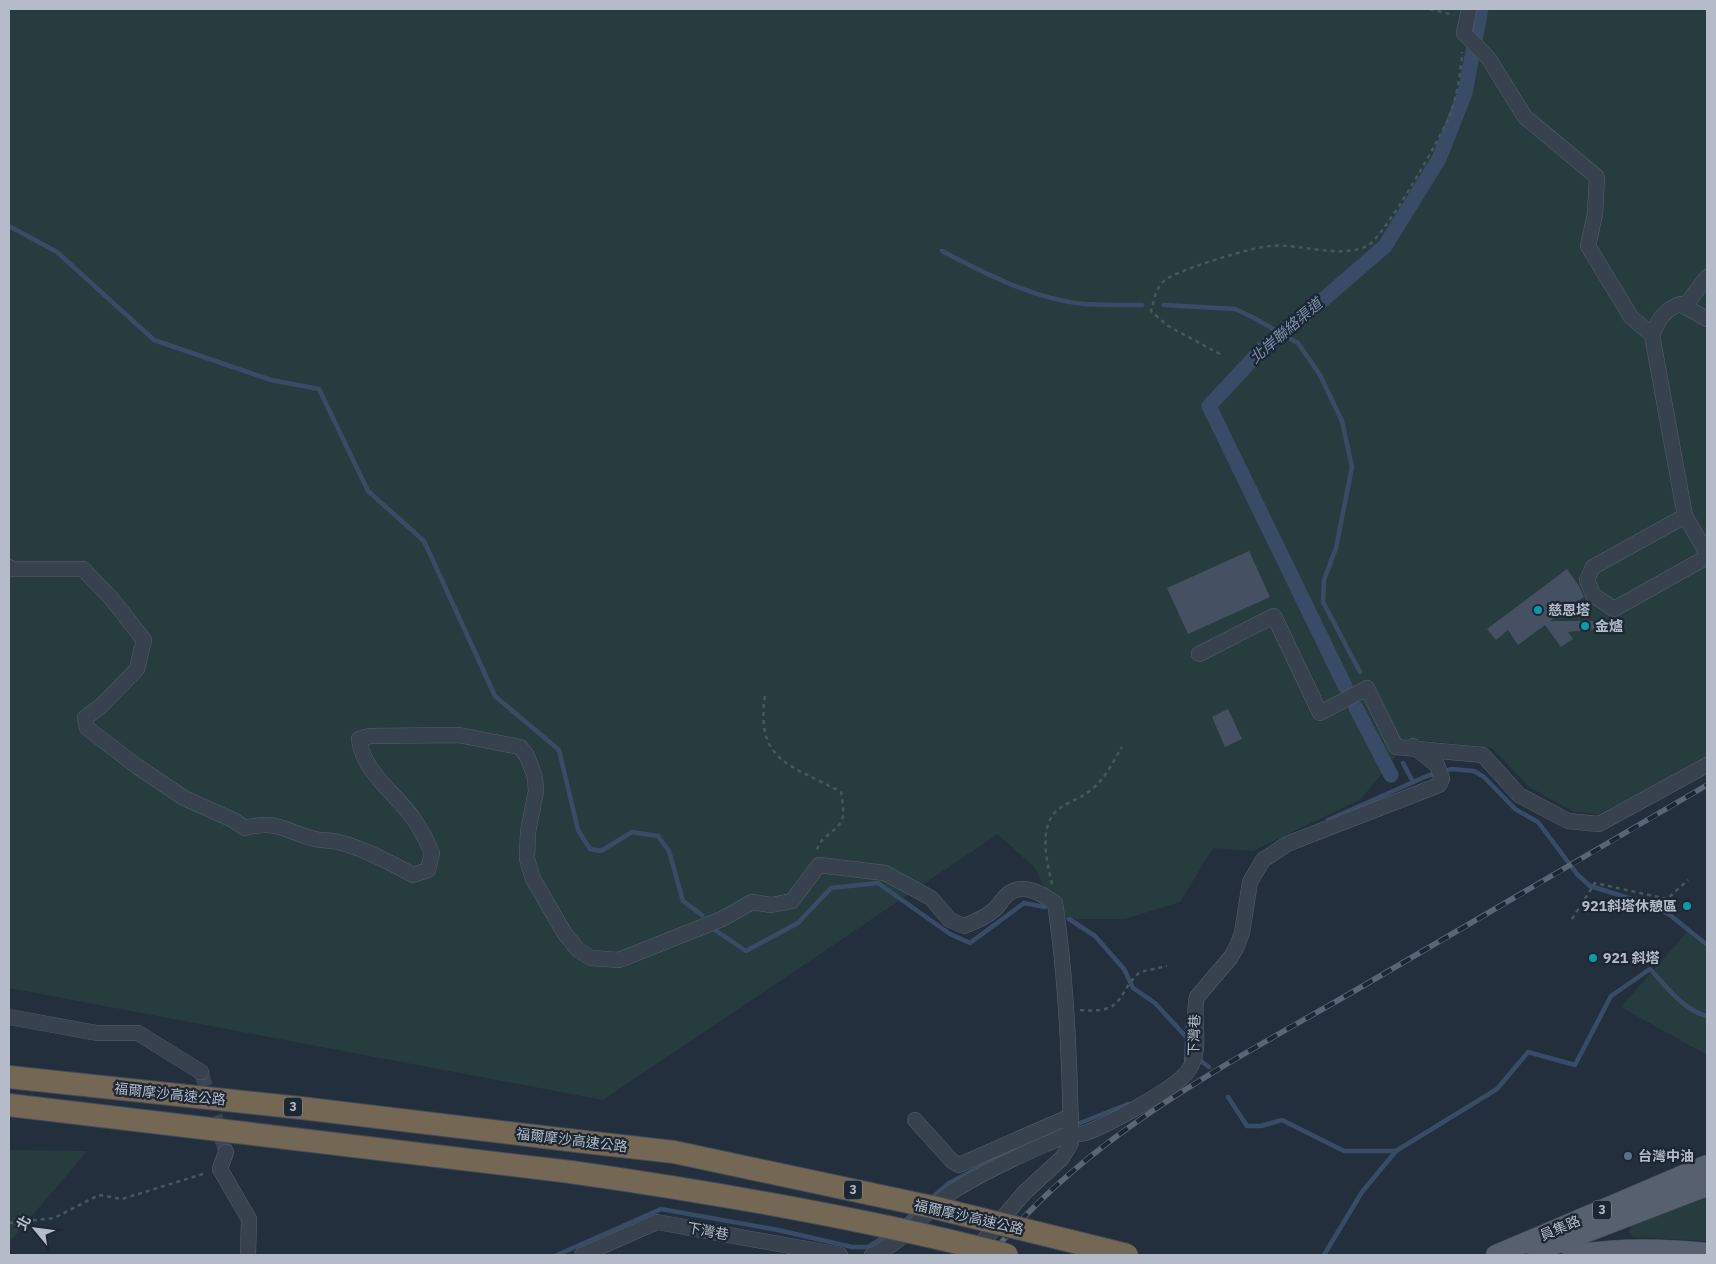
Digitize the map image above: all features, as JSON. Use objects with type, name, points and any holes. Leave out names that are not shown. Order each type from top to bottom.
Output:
[{"type":"highway","name":"福爾摩沙高速公路","points":[[9,1077],[301,1108],[674,1152],[932,1207],[1126,1255]]},
{"type":"highway","name":"福爾摩沙高速公路","points":[[9,1105],[571,1172],[732,1196],[927,1234],[1008,1255]]},
{"type":"main road","name":"員集路","points":[[1496,1255],[1707,1165]]},
{"type":"main road","name":"員集路","points":[[1537,1255],[1548,1247],[1707,1186]]},
{"type":"main road","points":[[1572,1255],[1601,1251],[1678,1250],[1707,1253]]},
{"type":"street","points":[[1467,20],[1525,117],[1597,177],[1595,214],[1588,246],[1631,317],[1652,335]]},
{"type":"street","points":[[1685,306],[1707,277]]},
{"type":"street","points":[[1707,319],[1680,304],[1669,308],[1659,318],[1652,335],[1685,516],[1707,552]]},
{"type":"street","points":[[1685,516],[1593,567],[1587,580],[1594,595],[1614,609],[1707,557]]},
{"type":"street","points":[[9,567],[12,569],[47,571],[83,569],[111,598],[144,640],[137,669],[100,706],[85,718],[87,728],[103,743],[184,798],[233,820],[245,828],[259,824],[277,824],[315,839],[339,842],[379,858],[413,875],[428,870],[432,853],[413,818],[369,768],[360,751],[359,740],[370,736],[459,735],[520,747],[527,756],[535,777],[536,790],[530,818],[528,850],[533,878],[566,934],[578,950],[591,958],[619,960],[714,923],[752,902],[771,905],[792,901],[819,865],[885,873],[931,898],[950,920],[964,926],[977,921],[995,908],[1009,893],[1024,889],[1040,892],[1056,903],[1062,946],[1066,1009],[1071,1143],[1068,1151],[1024,1193],[971,1255]]},
{"type":"street","points":[[1199,654],[1274,616],[1320,713],[1367,688],[1396,746],[1413,746],[1483,755],[1519,794],[1568,820],[1599,824],[1707,765]]},
{"type":"street","name":"下灣巷","points":[[872,1255],[890,1245],[955,1189],[1027,1152],[1071,1134],[1082,1134],[1096,1129],[1166,1090],[1187,1073],[1195,1057],[1195,1005],[1197,997],[1231,958],[1237,946],[1242,933],[1250,882],[1263,860],[1288,844],[1438,785],[1442,779],[1437,765],[1413,746]]},
{"type":"street","points":[[9,1018],[97,1033],[138,1033],[201,1072]]},
{"type":"street","points":[[915,1120],[952,1160],[959,1165],[1071,1116]]},
{"type":"street","points":[[226,1152],[220,1169],[249,1219],[248,1255]]},
{"type":"street","name":"下灣巷","points":[[582,1255],[657,1222],[840,1255]]},
{"type":"path","points":[[1220,354],[1168,326],[1152,311],[1159,287],[1164,281],[1179,272],[1269,246],[1350,252],[1369,246],[1381,235],[1401,204],[1449,116],[1460,78],[1467,20],[1430,9]]},
{"type":"path","points":[[765,696],[762,714],[768,746],[779,758],[841,792],[843,817],[838,827],[823,838],[817,848],[819,865]]},
{"type":"path","points":[[1056,903],[1048,866],[1046,830],[1058,809],[1093,789],[1105,776],[1122,747]]},
{"type":"path","points":[[1572,919],[1595,883],[1667,899],[1688,880]]},
{"type":"path","points":[[1066,1009],[1093,1011],[1109,1008],[1122,998],[1133,980],[1145,969],[1167,966]]},
{"type":"path","points":[[9,1223],[54,1218],[99,1195],[122,1200],[220,1169]]},
{"type":"green space","points":[[9,9],[1707,9],[1707,757],[1599,814],[1574,812],[1529,787],[1492,748],[1410,739],[1361,799],[1253,851],[1213,848],[1180,902],[1125,919],[1059,919],[1035,868],[998,834],[603,1100],[9,988]]},
{"type":"green space","points":[[1687,932],[1707,949],[1707,1055],[1621,1007]]},
{"type":"green space","points":[[9,1150],[87,1151],[9,1243]]},
{"type":"green space","points":[[1707,1197],[1707,1241],[1633,1237],[1629,1232],[1632,1223]]},
{"type":"building","points":[[1249,551],[1270,597],[1188,634],[1167,588]]},
{"type":"building","name":"慈恩塔","points":[[1567,569],[1584,597],[1550,621],[1594,621],[1595,629],[1568,632],[1573,639],[1561,647],[1545,625],[1518,645],[1508,630],[1496,640],[1487,629]]},
{"type":"building","points":[[1228,709],[1242,739],[1225,747],[1212,717]]},
{"type":"waterway","name":"北岸聯絡渠道","points":[[1345,686],[1209,406],[1263,348],[1302,318],[1385,246],[1439,159],[1465,93],[1481,9]]},
{"type":"waterway","points":[[9,226],[57,252],[154,340],[271,380],[319,389],[368,491],[424,541],[495,696],[559,750],[578,830],[590,849],[601,851],[632,832],[658,836],[669,851],[683,901],[702,915]]},
{"type":"waterway","points":[[942,251],[993,277],[1047,297],[1084,304],[1142,305]]},
{"type":"waterway","points":[[1164,305],[1235,309],[1298,343],[1320,375],[1342,421],[1352,467],[1336,548],[1324,580],[1323,602],[1360,672]]},
{"type":"waterway","name":"北岸聯絡渠道","points":[[1356,708],[1391,775]]},
{"type":"waterway","points":[[1403,763],[1413,782]]},
{"type":"waterway","points":[[1328,820],[1427,776],[1452,769],[1474,771],[1484,777],[1515,809],[1538,822],[1577,874],[1590,886],[1655,906],[1670,915],[1707,945]]},
{"type":"waterway","points":[[712,928],[746,951],[798,923],[831,888],[878,883],[950,934],[970,943],[1024,903],[1045,907]]},
{"type":"waterway","points":[[1069,919],[1095,936],[1124,969],[1133,988],[1155,1003],[1188,1039]]},
{"type":"waterway","points":[[1324,1255],[1362,1192],[1396,1151],[1497,1089],[1528,1052],[1575,1065],[1611,996],[1650,969],[1683,1003],[1707,1016]]},
{"type":"waterway","points":[[1186,1060],[1188,1020]]},
{"type":"waterway","points":[[1197,1058],[1209,1067]]},
{"type":"waterway","points":[[1228,1097],[1247,1126],[1261,1126],[1282,1120],[1344,1151],[1396,1151]]},
{"type":"waterway","points":[[1075,1125],[1128,1104]]},
{"type":"waterway","points":[[1028,1143],[1051,1134]]},
{"type":"waterway","points":[[929,1200],[949,1183],[1016,1148]]},
{"type":"waterway","points":[[557,1255],[661,1209],[778,1230],[852,1247],[868,1247],[889,1234]]},
{"type":"waterway","points":[[902,1223],[916,1211]]},
{"type":"tunnel","points":[[201,1072],[226,1152]]},
{"type":"railway","points":[[991,1255],[1029,1212],[1070,1174],[1114,1138],[1160,1106],[1257,1046],[1707,785]]},
{"type":"place","name":"慈恩塔","points":[[1538,610]]},
{"type":"place","name":"金爐","points":[[1585,626]]},
{"type":"place","name":"921斜塔休憩區","points":[[1687,906]]},
{"type":"place","name":"921 斜塔","points":[[1593,958]]},
{"type":"place","name":"台灣中油","points":[[1628,1156]]}]
